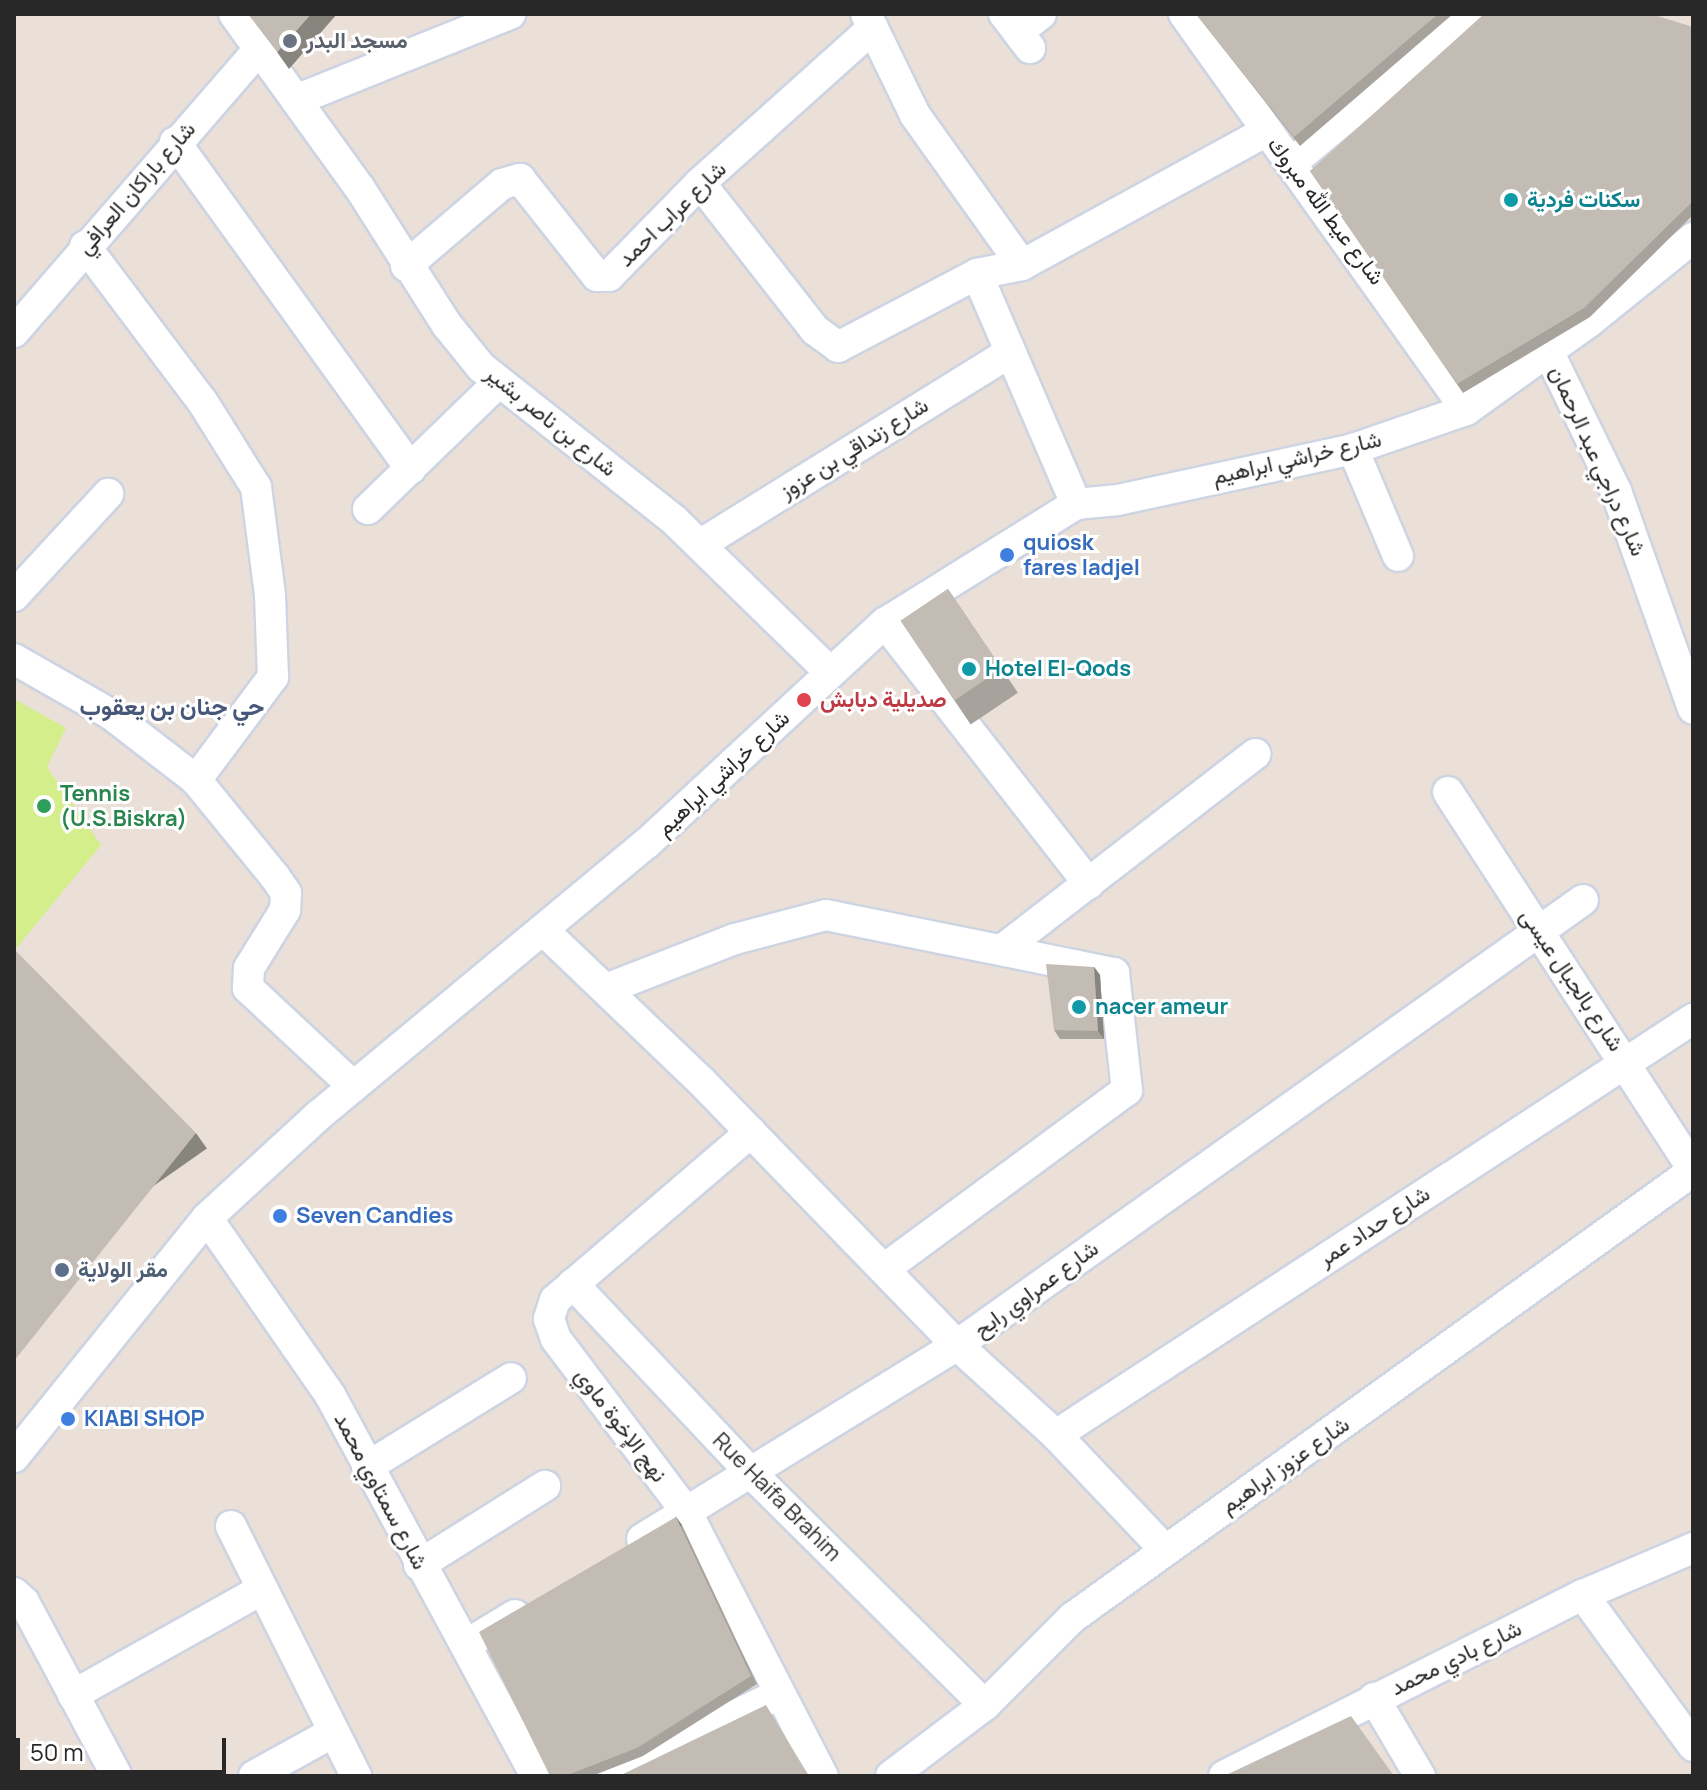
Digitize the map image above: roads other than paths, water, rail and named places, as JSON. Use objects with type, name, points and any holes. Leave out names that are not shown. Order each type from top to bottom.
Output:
[{"type":"street","name":"شارع بن ناصر بشير","points":[[234,14],[261,47],[359,187],[406,266],[447,325],[499,382],[701,544],[830,672]]},
{"type":"street","points":[[296,100],[510,14]]},
{"type":"street","name":"شارع عيط الله مبروك","points":[[1184,14],[1267,131],[1293,162],[1466,410]]},
{"type":"street","points":[[1293,162],[1470,14]]},
{"type":"street","points":[[869,21],[915,115],[1022,265]]},
{"type":"street","name":"شارع عراب احمد","points":[[406,266],[502,184],[520,179],[603,277],[869,21]]},
{"type":"street","name":"شارع باراكان العرافي","points":[[14,332],[175,142],[261,47]]},
{"type":"street","points":[[700,183],[815,330],[838,347],[977,274],[1022,265],[1267,131]]},
{"type":"street","points":[[175,142],[411,469]]},
{"type":"street","name":"شارع خراشي ابراهيم","points":[[14,1457],[207,1218],[353,1086],[543,930],[745,757],[830,672],[885,623],[1076,504],[1118,500],[1353,449],[1466,410],[1548,351],[1693,238]]},
{"type":"street","points":[[85,246],[202,401],[256,487],[270,595],[273,677],[196,780]]},
{"type":"street","points":[[977,274],[1008,354],[1076,504]]},
{"type":"street","name":"شارع دراجي عبد الرحمان","points":[[1548,351],[1616,491],[1693,709]]},
{"type":"street","name":"شارع زنداقي بن عزوز","points":[[701,544],[1008,354]]},
{"type":"street","points":[[368,509],[499,382]]},
{"type":"street","points":[[1353,449],[1398,556]]},
{"type":"street","points":[[14,596],[108,494]]},
{"type":"street","points":[[885,623],[1089,884]]},
{"type":"street","points":[[14,659],[112,715],[196,780],[286,893],[282,919],[245,977],[248,988],[353,1086]]},
{"type":"street","points":[[1003,949],[1255,754]]},
{"type":"street","name":"شارع بالجبال عيسى","points":[[1448,792],[1626,1061],[1693,1170]]},
{"type":"street","name":"شارع عمراوي رابح","points":[[622,1551],[752,1474],[957,1345],[1541,933],[1583,900]]},
{"type":"street","points":[[606,989],[735,939],[826,915],[1114,973],[1127,1090],[886,1268]]},
{"type":"street","points":[[543,930],[751,1132],[886,1268],[957,1345],[1056,1435],[1164,1549]]},
{"type":"street","name":"شارع حداد عمر","points":[[1056,1435],[1693,1019]]},
{"type":"street","name":"نهج الإخوة ماوي","points":[[751,1132],[573,1284],[551,1308],[550,1328],[687,1513],[823,1776]]},
{"type":"street","name":"شارع عزوز ابراهيم","points":[[891,1776],[985,1705],[1072,1618],[1693,1170]]},
{"type":"street","name":"شارع سمتاوي محمد","points":[[207,1218],[330,1395],[419,1565],[467,1644],[536,1776]]},
{"type":"street","name":"Rue Haifa Brahim","points":[[573,1284],[752,1474],[985,1705]]},
{"type":"street","points":[[367,1467],[511,1378]]},
{"type":"street","points":[[419,1565],[545,1486]]},
{"type":"street","points":[[231,1526],[356,1776]]},
{"type":"street","name":"شارع بادي محمد","points":[[1224,1776],[1583,1595],[1693,1548]]},
{"type":"street","points":[[73,1695],[261,1590]]},
{"type":"street","points":[[14,1593],[117,1776]]},
{"type":"street","points":[[1583,1595],[1693,1746]]},
{"type":"street","points":[[467,1644],[544,1598]]},
{"type":"street","points":[[607,1776],[780,1694]]},
{"type":"street","points":[[1374,1698],[1420,1776]]},
{"type":"street","points":[[254,1776],[332,1733]]},
{"type":"place","name":"مسجد البدر","points":[[290,41]]},
{"type":"place","name":"سكنات فردية","points":[[1511,200]]},
{"type":"place","name":"quiosk fares ladjel","points":[[1007,555]]},
{"type":"place","name":"Hotel El-Qods","points":[[969,669]]},
{"type":"place","name":"صديلية دبابش","points":[[804,700]]},
{"type":"place","name":"Tennis (U.S.Biskra)","points":[[44,806]]},
{"type":"place","name":"nacer ameur","points":[[1079,1007]]},
{"type":"place","name":"Seven Candies","points":[[280,1216]]},
{"type":"place","name":"مقر الولاية","points":[[62,1270]]},
{"type":"place","name":"KIABI SHOP","points":[[68,1419]]},
{"type":"district","name":"حي جنان بن يعقوب","points":[[172,706]]}]
